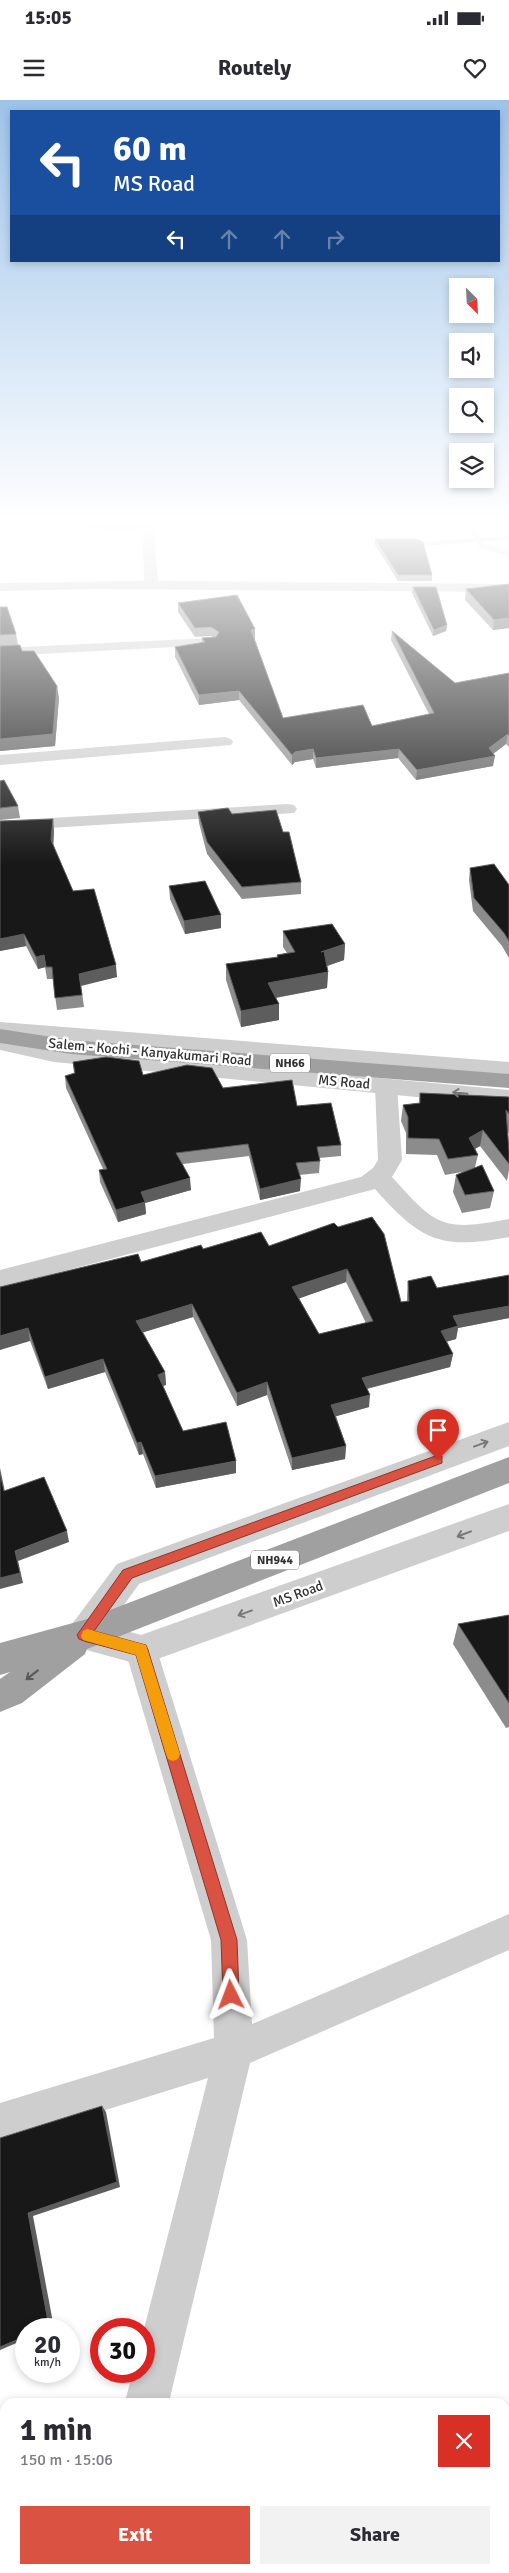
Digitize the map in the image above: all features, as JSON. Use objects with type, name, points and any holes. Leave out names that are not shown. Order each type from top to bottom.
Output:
[{"type":"highway","name":"Salem - Kochi - Kanyakumari Road","points":[[0,1036],[71,1047],[509,1081]]},
{"type":"highway","name":"NH944","points":[[0,1659],[84,1635],[466,1484],[509,1470]]},
{"type":"highway","name":"NH944","points":[[0,1696],[10,1692],[84,1635]]},
{"type":"street","points":[[0,652],[211,642]]},
{"type":"street","points":[[0,760],[225,742]]},
{"type":"street","points":[[0,826],[288,809]]},
{"type":"street","points":[[0,1029],[509,1069]]},
{"type":"street","name":"MS Road","points":[[0,1043],[54,1055],[509,1098]]},
{"type":"street","points":[[0,1278],[355,1187],[378,1178],[386,1170],[390,1160],[386,1086]]},
{"type":"street","points":[[378,1178],[427,1226],[446,1233],[477,1234],[509,1228]]},
{"type":"street","points":[[148,2398],[234,2051],[229,1940],[142,1650],[84,1635],[128,1574],[509,1434]]},
{"type":"street","name":"MS Road","points":[[142,1650],[425,1549],[509,1516]]},
{"type":"street","points":[[0,2123],[234,2051],[509,1932]]},
{"type":"building","points":[[0,633],[16,634],[0,635]]},
{"type":"building","points":[[218,633],[252,633],[283,718],[363,705],[372,726],[434,713],[393,633],[395,633],[455,683],[509,673],[509,736],[508,734],[489,748],[495,756],[417,770],[399,749],[316,758],[313,749],[295,752],[292,755],[239,691],[199,695],[175,647],[205,642],[202,638],[216,637]]},
{"type":"building","points":[[20,645],[22,651],[34,651],[57,686],[53,734],[0,739],[0,646]]},
{"type":"building","points":[[4,780],[18,806],[0,808],[0,781]]},
{"type":"building","points":[[228,808],[232,814],[276,810],[283,832],[289,832],[301,882],[242,887],[207,842],[198,812]]},
{"type":"building","points":[[53,819],[51,840],[73,891],[94,889],[116,965],[79,974],[82,995],[55,998],[52,967],[46,967],[44,955],[36,957],[24,934],[0,939],[0,821]]},
{"type":"building","points":[[494,864],[509,885],[509,941],[474,898],[470,868]]},
{"type":"building","points":[[205,881],[221,915],[184,921],[169,886]]},
{"type":"building","points":[[332,924],[345,944],[324,951],[328,972],[268,983],[279,1004],[241,1011],[226,964],[278,957],[277,955],[295,952],[283,931]]},
{"type":"building","points":[[106,1057],[139,1061],[143,1075],[187,1065],[212,1068],[223,1088],[292,1080],[297,1106],[331,1103],[341,1145],[317,1147],[320,1161],[296,1163],[301,1179],[260,1189],[248,1144],[176,1153],[190,1178],[141,1192],[145,1202],[116,1210],[99,1170],[107,1169],[65,1076],[75,1073],[73,1062]]},
{"type":"building","points":[[420,1093],[509,1097],[509,1114],[506,1110],[509,1164],[483,1130],[469,1138],[478,1155],[448,1159],[439,1139],[408,1138],[408,1117],[403,1105],[420,1103]]},
{"type":"building","points":[[482,1165],[494,1191],[465,1195],[456,1175]]},
{"type":"building","points":[[372,1217],[384,1234],[401,1302],[409,1301],[408,1281],[431,1276],[437,1288],[509,1275],[509,1306],[453,1316],[458,1326],[441,1331],[453,1354],[362,1378],[370,1395],[331,1405],[346,1446],[292,1458],[267,1382],[237,1393],[192,1304],[136,1321],[165,1372],[158,1375],[183,1431],[226,1422],[236,1461],[155,1476],[141,1442],[137,1443],[103,1359],[45,1377],[28,1328],[0,1336],[0,1287],[138,1254],[141,1262],[201,1245],[203,1249],[261,1232],[269,1246],[334,1223],[338,1227]],"holes":[[[347,1269],[373,1321],[319,1334],[292,1287]]]},
{"type":"building","points":[[0,1473],[4,1491],[44,1477],[67,1531],[15,1551],[20,1573],[0,1578]]},
{"type":"building","points":[[509,1615],[509,1703],[458,1624]]},
{"type":"building","points":[[102,2106],[117,2182],[28,2213],[47,2318],[15,2318],[15,2341],[0,2347],[0,2138]]},
{"type":"slow traffic","points":[[87,1636],[142,1650],[173,1754]]},
{"type":"route","points":[[231,1995],[229,1940],[142,1650],[84,1635],[128,1574],[438,1460]]}]
